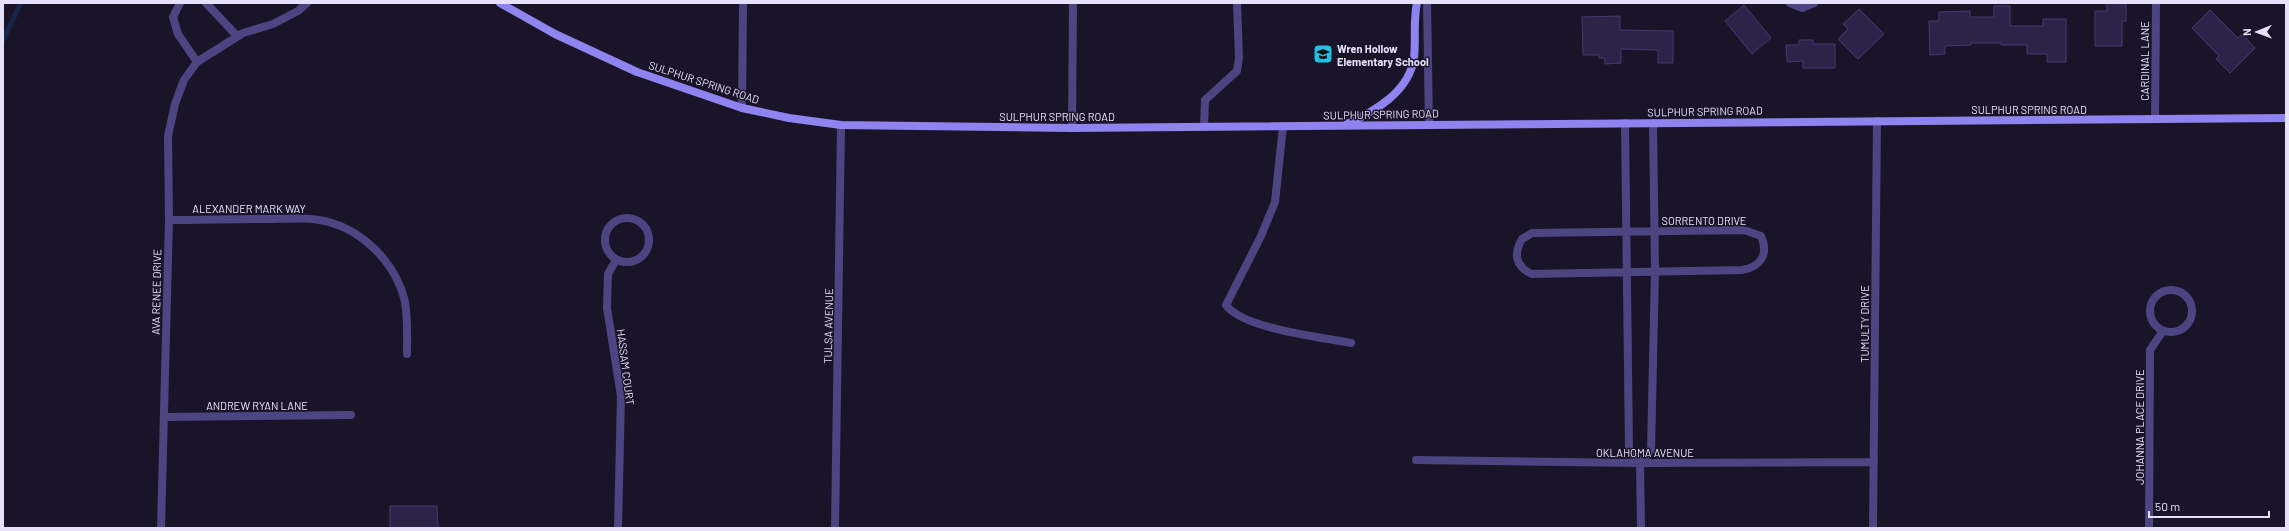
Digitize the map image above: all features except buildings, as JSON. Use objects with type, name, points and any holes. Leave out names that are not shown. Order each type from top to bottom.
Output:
[{"type":"main road","name":"SULPHUR SPRING ROAD","points":[[500,3],[561,38],[637,72],[742,108],[789,118],[841,125],[1072,128],[2286,118]]},
{"type":"main road","points":[[1345,125],[1374,112],[1404,84],[1414,59],[1417,3]]},
{"type":"street","points":[[180,3],[173,17],[178,34],[197,62]]},
{"type":"street","points":[[206,3],[237,36]]},
{"type":"street","name":"AVA RENEE DRIVE","points":[[161,528],[169,220],[168,136],[175,104],[184,80],[197,62],[237,36],[273,24],[298,11],[307,3]]},
{"type":"street","points":[[742,108],[743,3]]},
{"type":"street","points":[[1072,128],[1073,3]]},
{"type":"street","points":[[1204,126],[1205,100],[1237,71],[1240,58],[1237,3]]},
{"type":"street","points":[[1427,3],[1429,124]]},
{"type":"street","points":[[1790,3],[1802,8],[1814,3]]},
{"type":"street","name":"CARDINAL LANE","points":[[2155,119],[2156,3]]},
{"type":"street","name":"TUMULTY DRIVE","points":[[1873,528],[1877,121]]},
{"type":"street","points":[[1625,123],[1629,450],[1640,463],[1640,528]]},
{"type":"street","name":"SORRENTO DRIVE","points":[[1640,463],[1651,450],[1655,271],[1653,123]]},
{"type":"street","name":"TULSA AVENUE","points":[[835,528],[841,125]]},
{"type":"street","points":[[1283,126],[1275,202],[1261,236],[1226,305],[1230,310],[1258,325],[1352,343]]},
{"type":"street","name":"ALEXANDER MARK WAY","points":[[169,220],[307,218],[332,223],[354,232],[385,261],[397,281],[404,301],[407,323],[407,354]]},
{"type":"street","points":[[622,219],[636,220],[642,224],[648,237],[646,250],[636,260],[623,262],[616,260],[606,248],[606,234],[615,222],[622,219]]},
{"type":"street","name":"SORRENTO DRIVE","points":[[1654,230],[1744,230],[1761,236],[1765,248],[1761,261],[1753,268],[1742,270],[1655,271],[1626,273],[1532,274],[1523,270],[1518,262],[1516,254],[1522,240],[1532,233],[1654,230]]},
{"type":"street","name":"HASSAM COURT","points":[[616,260],[608,274],[607,308],[621,396],[618,528]]},
{"type":"street","points":[[2175,291],[2181,293],[2191,303],[2192,317],[2189,324],[2177,332],[2163,331],[2158,327],[2151,316],[2153,302],[2162,293],[2175,291]]},
{"type":"street","name":"JOHANNA PLACE DRIVE","points":[[2149,528],[2150,350],[2163,331]]},
{"type":"street","name":"ANDREW RYAN LANE","points":[[164,417],[351,415]]},
{"type":"street","name":"OKLAHOMA AVENUE","points":[[1416,460],[1640,463],[1874,462]]},
{"type":"waterway","points":[[3,40],[21,3]]},
{"type":"place","name":"Wren Hollow Elementary School","points":[[1323,54]]}]
